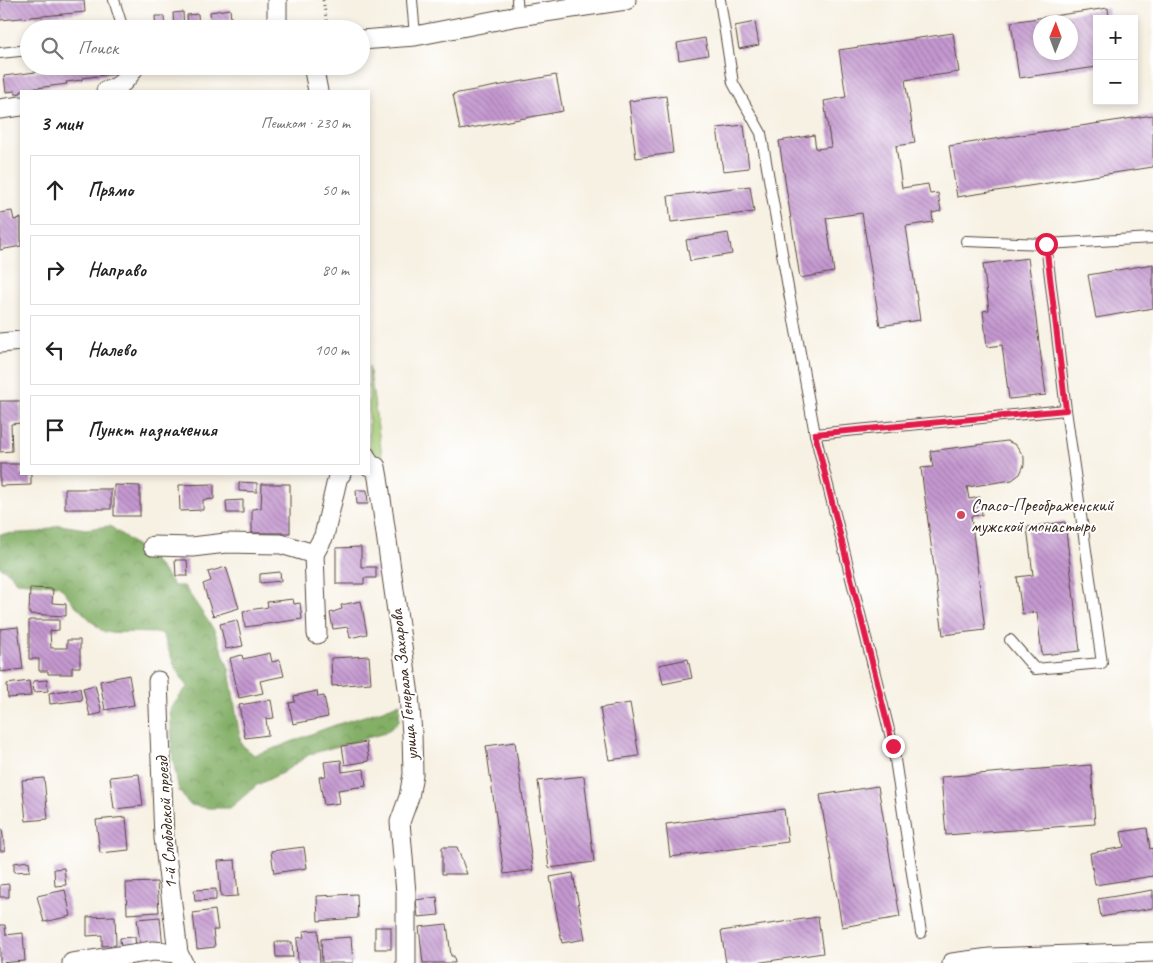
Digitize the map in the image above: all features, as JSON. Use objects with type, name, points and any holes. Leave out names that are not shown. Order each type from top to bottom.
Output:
[{"type":"street","points":[[277,0],[277,20]]},
{"type":"street","points":[[370,39],[415,36],[517,8],[626,0]]},
{"type":"street","points":[[110,90],[115,89],[130,75]]},
{"type":"street","points":[[315,75],[318,90]]},
{"type":"street","points":[[0,109],[20,106]]},
{"type":"street","points":[[0,343],[20,341]]},
{"type":"street","name":"улица Генерала Захарова","points":[[371,462],[409,694],[412,734],[414,774],[409,797],[400,822],[406,893],[406,963]]},
{"type":"street","points":[[317,634],[314,554],[324,536],[340,475]]},
{"type":"street","points":[[153,546],[192,548],[226,543],[281,544],[314,554]]},
{"type":"street","name":"1-й Слободской проезд","points":[[158,681],[164,838],[181,958]]},
{"type":"street","points":[[72,963],[154,951],[181,958]]},
{"type":"street","points":[[952,963],[990,958],[1153,952]]},
{"type":"lane","points":[[114,0],[120,20]]},
{"type":"lane","points":[[412,0],[415,36]]},
{"type":"lane","points":[[720,0],[733,83],[761,133],[815,434],[893,746],[921,933]]},
{"type":"lane","points":[[0,53],[20,51]]},
{"type":"lane","points":[[966,241],[1046,244],[1153,238]]},
{"type":"lane","points":[[1010,640],[1035,669],[1102,663],[1066,410],[1046,244]]},
{"type":"lane","points":[[815,434],[1066,410]]},
{"type":"path","points":[[323,0],[326,20]]},
{"type":"green space","points":[[370,373],[382,456],[370,461]]},
{"type":"green space","points":[[59,525],[86,529],[110,526],[153,560],[174,586],[184,586],[214,630],[229,669],[241,744],[254,755],[400,703],[399,722],[385,733],[310,754],[282,773],[257,785],[230,808],[208,808],[190,805],[179,791],[173,760],[170,709],[187,687],[176,669],[162,633],[103,632],[74,604],[58,585],[16,582],[10,573],[0,567],[0,534],[40,532]]},
{"type":"building","points":[[0,0],[84,0],[85,12],[0,20]]},
{"type":"building","points":[[1108,8],[1109,15],[1093,15],[1093,68],[1019,78],[1011,22],[1033,19],[1033,60],[1078,60],[1078,15],[1060,15]]},
{"type":"building","points":[[230,9],[231,19],[211,20],[210,12]]},
{"type":"building","points":[[183,12],[183,20],[173,20],[173,13]]},
{"type":"building","points":[[198,14],[198,20],[187,20],[187,15]]},
{"type":"building","points":[[155,16],[164,16],[164,20],[155,20]]},
{"type":"building","points":[[755,22],[759,45],[739,49],[735,26]]},
{"type":"building","points":[[953,33],[959,72],[905,80],[915,143],[896,146],[902,188],[928,184],[930,194],[938,193],[941,211],[932,213],[933,222],[906,226],[920,320],[880,326],[862,213],[826,218],[834,272],[800,278],[779,141],[814,135],[816,149],[831,147],[824,101],[846,97],[839,50]]},
{"type":"building","points":[[705,38],[708,55],[679,60],[677,43]]},
{"type":"building","points":[[20,74],[105,75],[82,78],[82,80],[66,82],[67,84],[20,90],[20,93],[15,94],[15,91],[6,92],[4,76]]},
{"type":"building","points":[[556,75],[563,111],[460,130],[453,94]]},
{"type":"building","points":[[666,96],[673,153],[636,158],[629,101]]},
{"type":"building","points":[[1153,115],[1153,167],[957,197],[949,146]]},
{"type":"building","points":[[744,125],[749,168],[723,171],[717,128]]},
{"type":"building","points":[[750,186],[754,212],[671,222],[668,196]]},
{"type":"building","points":[[12,211],[14,220],[20,218],[20,246],[0,250],[0,213]]},
{"type":"building","points":[[728,233],[732,254],[690,261],[686,240]]},
{"type":"building","points":[[1028,258],[1046,395],[1009,399],[1002,345],[987,347],[983,311],[989,310],[983,264]]},
{"type":"building","points":[[1153,264],[1153,308],[1096,318],[1088,275]]},
{"type":"building","points":[[0,401],[20,401],[20,423],[11,424],[12,451],[0,452]]},
{"type":"building","points":[[1007,441],[1016,445],[1024,457],[1024,465],[1020,474],[1012,480],[967,487],[969,499],[980,497],[982,515],[971,516],[985,630],[943,635],[921,468],[933,467],[930,451]]},
{"type":"building","points":[[0,464],[20,464],[20,475],[31,475],[31,485],[0,486]]},
{"type":"building","points":[[239,482],[257,483],[257,492],[239,491]]},
{"type":"building","points":[[214,484],[214,499],[203,500],[203,510],[180,511],[179,485]]},
{"type":"building","points":[[262,484],[290,484],[290,533],[252,533],[252,509],[261,508]]},
{"type":"building","points":[[114,485],[140,486],[140,516],[114,516]]},
{"type":"building","points":[[65,489],[111,489],[111,509],[65,509]]},
{"type":"building","points":[[356,490],[367,490],[368,504],[357,504]]},
{"type":"building","points":[[243,500],[243,513],[227,513],[226,501]]},
{"type":"building","points":[[1065,522],[1080,651],[1042,655],[1037,612],[1022,614],[1017,577],[1033,575],[1027,527]]},
{"type":"building","points":[[361,547],[361,567],[376,567],[376,578],[364,578],[364,584],[336,584],[336,548]]},
{"type":"building","points":[[175,560],[187,560],[188,576],[176,576]]},
{"type":"building","points":[[226,567],[239,608],[213,616],[203,584],[211,581],[208,572]]},
{"type":"building","points":[[280,572],[281,581],[260,583],[260,574]]},
{"type":"building","points":[[30,588],[53,589],[52,603],[66,604],[66,616],[29,614]]},
{"type":"building","points":[[293,599],[294,604],[300,603],[302,619],[245,627],[243,611],[268,607],[267,602]]},
{"type":"building","points":[[361,601],[367,634],[350,638],[348,627],[333,629],[330,613],[342,609],[341,605]]},
{"type":"building","points":[[29,620],[59,620],[59,630],[50,631],[51,648],[67,648],[67,640],[80,640],[80,667],[72,667],[72,674],[48,674],[48,671],[39,671],[39,659],[29,659]]},
{"type":"building","points":[[237,620],[243,646],[226,649],[220,624]]},
{"type":"building","points":[[18,627],[23,669],[0,672],[0,629]]},
{"type":"building","points":[[270,653],[272,662],[280,660],[284,676],[260,681],[263,693],[239,698],[230,658],[242,655],[243,659]]},
{"type":"building","points":[[369,656],[371,683],[332,686],[331,658]]},
{"type":"building","points":[[688,659],[692,678],[663,684],[659,665]]},
{"type":"building","points":[[129,675],[134,705],[105,710],[100,681]]},
{"type":"building","points":[[47,680],[48,691],[34,692],[33,681]]},
{"type":"building","points":[[29,681],[31,696],[8,698],[7,684]]},
{"type":"building","points":[[95,685],[102,713],[90,716],[83,688]]},
{"type":"building","points":[[80,688],[82,700],[50,704],[49,693]]},
{"type":"building","points":[[317,691],[318,697],[324,696],[328,717],[293,724],[289,703],[295,702],[294,696]]},
{"type":"building","points":[[271,700],[274,718],[266,719],[268,735],[245,738],[239,705]]},
{"type":"building","points":[[630,703],[639,756],[609,760],[600,708]]},
{"type":"building","points":[[366,742],[369,761],[345,765],[342,746]]},
{"type":"building","points":[[515,742],[533,870],[504,874],[486,746]]},
{"type":"building","points":[[341,760],[342,772],[364,769],[366,786],[338,790],[340,803],[324,805],[319,777],[326,776],[324,762]]},
{"type":"building","points":[[1091,765],[1095,824],[946,835],[941,777]]},
{"type":"building","points":[[139,774],[143,806],[114,809],[110,777]]},
{"type":"building","points":[[584,776],[594,862],[549,868],[538,781]]},
{"type":"building","points":[[44,778],[48,819],[26,821],[22,780]]},
{"type":"building","points":[[878,786],[900,917],[842,927],[820,795]]},
{"type":"building","points":[[784,809],[788,842],[670,857],[666,824]]},
{"type":"building","points":[[126,817],[129,850],[100,853],[96,820]]},
{"type":"building","points":[[1147,828],[1150,849],[1153,848],[1153,876],[1095,885],[1090,853],[1124,847],[1121,832]]},
{"type":"building","points":[[0,829],[2,829],[5,851],[0,851]]},
{"type":"building","points":[[304,847],[307,868],[274,873],[271,851]]},
{"type":"building","points":[[442,847],[457,847],[467,874],[442,874]]},
{"type":"building","points":[[235,860],[238,896],[221,897],[218,861]]},
{"type":"building","points":[[29,861],[30,871],[14,872],[14,863]]},
{"type":"building","points":[[64,868],[66,885],[55,886],[54,869]]},
{"type":"building","points":[[573,873],[585,939],[562,943],[550,877]]},
{"type":"building","points":[[157,882],[159,912],[127,914],[126,883]]},
{"type":"building","points":[[9,884],[9,897],[0,897],[0,885]]},
{"type":"building","points":[[216,889],[216,900],[195,901],[194,890]]},
{"type":"building","points":[[65,890],[71,916],[44,922],[37,896]]},
{"type":"building","points":[[1153,890],[1153,908],[1101,917],[1098,899]]},
{"type":"building","points":[[357,894],[358,918],[318,921],[317,896]]},
{"type":"building","points":[[437,897],[439,915],[418,917],[416,900]]},
{"type":"building","points":[[215,910],[218,930],[213,930],[215,947],[197,949],[193,913]]},
{"type":"building","points":[[115,916],[116,945],[102,946],[102,935],[87,936],[87,917]]},
{"type":"building","points":[[160,917],[163,948],[141,950],[137,919]]},
{"type":"building","points":[[818,917],[823,953],[755,963],[726,963],[721,931]]},
{"type":"building","points":[[447,924],[451,956],[454,956],[455,963],[423,963],[419,927]]},
{"type":"building","points":[[0,925],[5,925],[6,935],[23,933],[25,961],[0,963]]},
{"type":"building","points":[[375,927],[391,927],[391,949],[375,949]]},
{"type":"building","points":[[318,930],[320,963],[298,963],[297,938],[304,937],[303,931]]},
{"type":"building","points":[[135,937],[136,948],[121,949],[120,938]]},
{"type":"building","points":[[351,937],[353,963],[322,963],[321,939]]},
{"type":"building","points":[[275,942],[292,942],[293,957],[276,957]]},
{"type":"place","name":"Спасо-Преображенский мужской монастырь","points":[[961,515]]},
{"type":"route","points":[[893,746],[815,434],[1066,410],[1046,244]]}]
